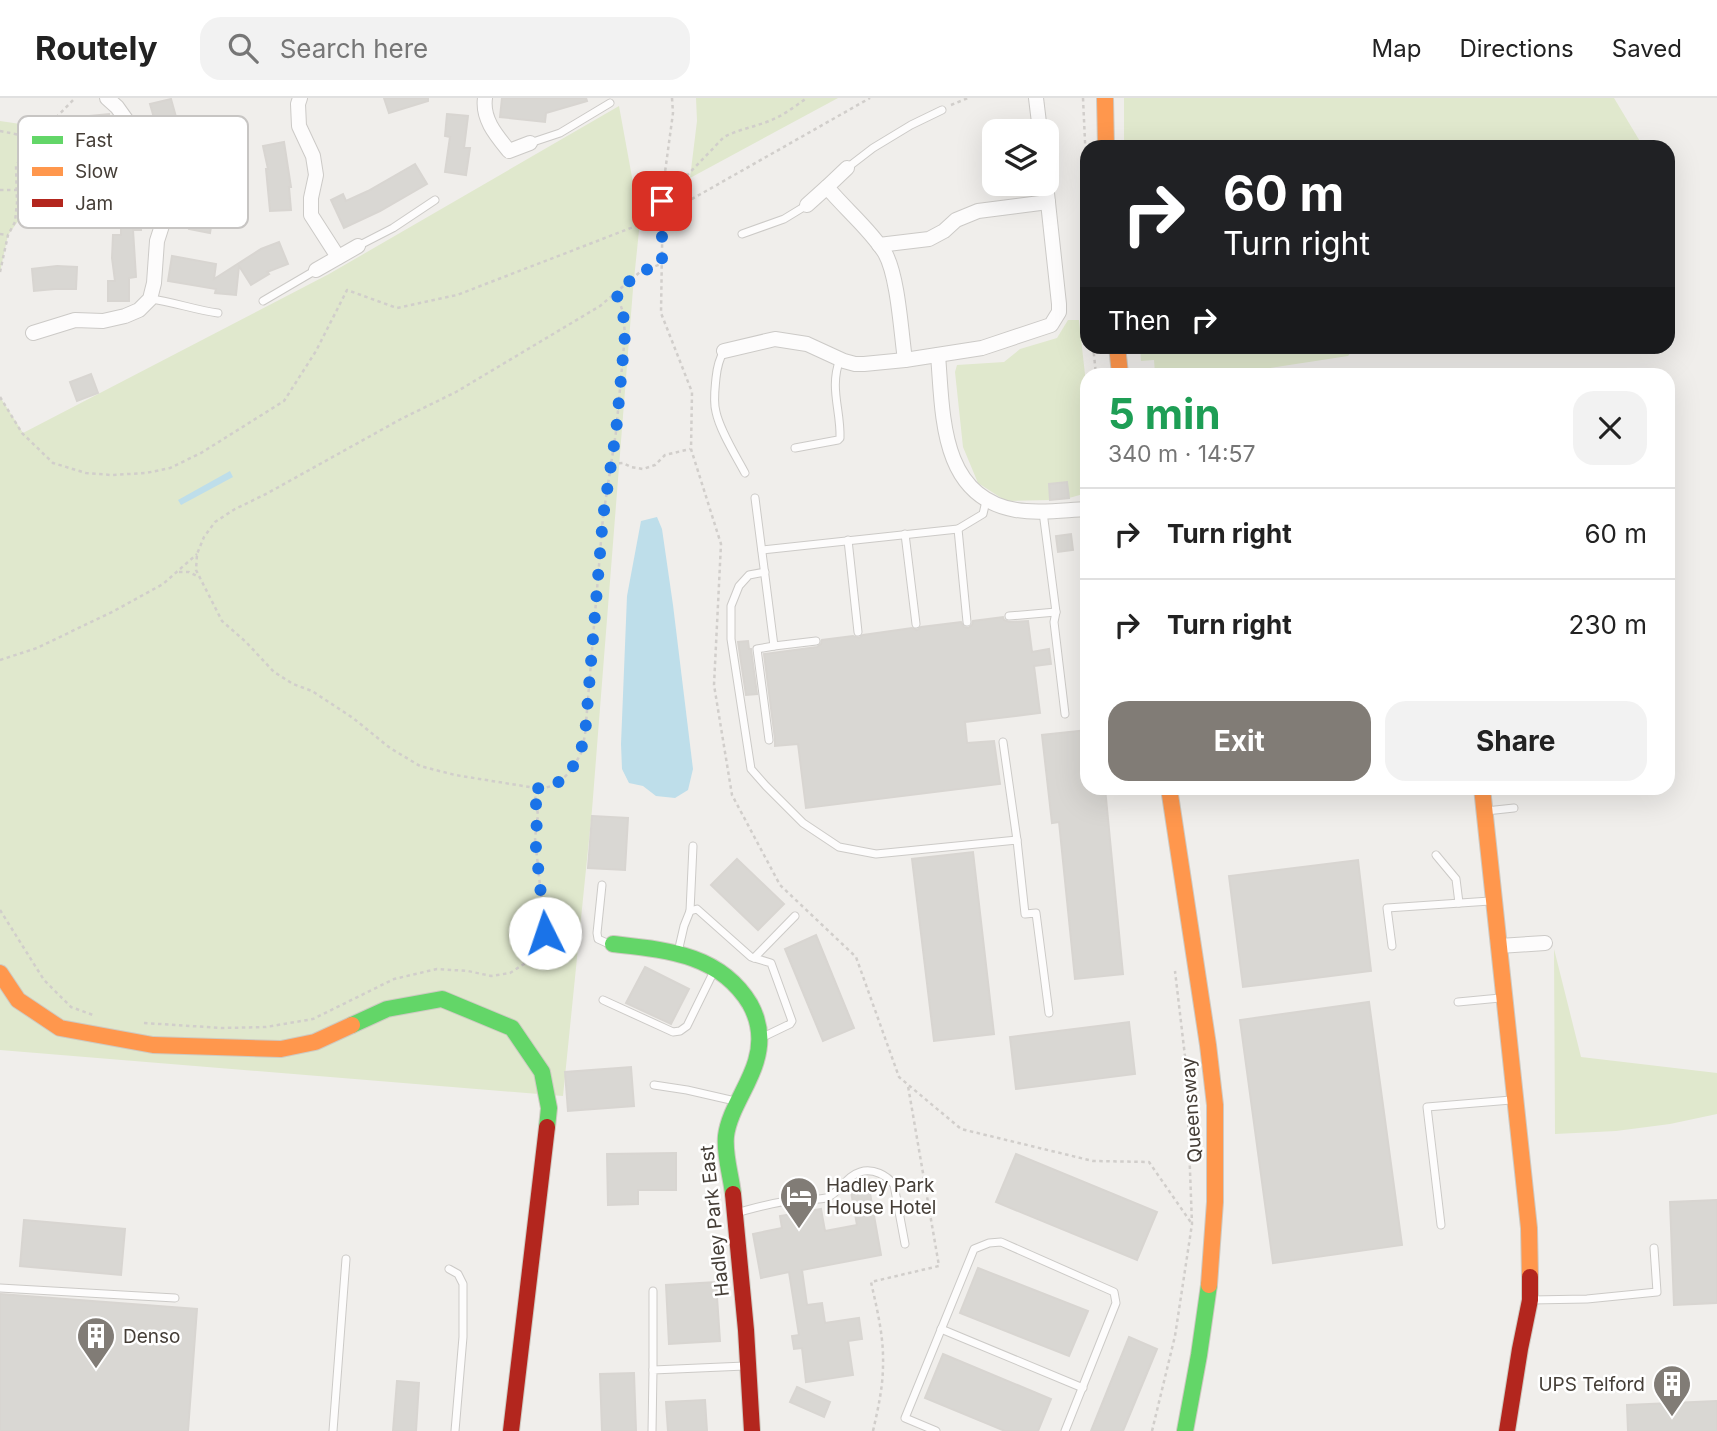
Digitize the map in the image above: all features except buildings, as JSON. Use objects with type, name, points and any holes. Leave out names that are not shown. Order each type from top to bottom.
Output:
[{"type":"street","points":[[107,98],[123,116]]},
{"type":"street","points":[[300,98],[299,127],[313,156],[316,175],[310,198],[311,215],[338,257]]},
{"type":"street","points":[[485,98],[484,106],[489,126],[509,151],[530,143]]},
{"type":"street","points":[[1037,98],[1039,119]]},
{"type":"street","points":[[1105,98],[1106,140]]},
{"type":"street","points":[[807,205],[847,168]]},
{"type":"street","points":[[827,187],[886,256],[892,275],[905,360]]},
{"type":"street","points":[[724,351],[775,339],[807,344],[855,364],[905,360],[995,345],[1051,325],[1059,312],[1059,304],[1047,196]]},
{"type":"street","points":[[879,245],[929,239],[956,220],[978,211],[1048,202]]},
{"type":"street","points":[[33,333],[75,320],[103,321],[139,310],[150,299],[154,284],[157,241],[161,228]]},
{"type":"street","points":[[316,270],[358,246]]},
{"type":"street","points":[[938,355],[944,428],[960,473],[986,501],[1017,510],[1043,512],[1080,509]]},
{"type":"street","name":"Queensway","points":[[1170,795],[1213,1081],[1216,1124],[1212,1264],[1199,1367],[1185,1431]]},
{"type":"street","points":[[1483,795],[1529,1228],[1530,1300],[1507,1431]]},
{"type":"street","points":[[1499,946],[1545,943]]},
{"type":"street","name":"Hadley Park East","points":[[614,944],[677,952],[716,968],[735,984],[754,1011],[760,1038],[758,1060],[726,1133],[747,1332],[752,1431]]},
{"type":"street","points":[[0,973],[18,1000],[60,1028],[153,1045],[281,1049],[314,1042],[387,1009],[442,999],[512,1028],[542,1072],[550,1108],[511,1431]]},
{"type":"lane","points":[[530,143],[560,133],[610,103]]},
{"type":"lane","points":[[847,168],[873,148],[942,110]]},
{"type":"lane","points":[[358,246],[393,228],[435,200]]},
{"type":"lane","points":[[742,234],[784,219],[807,205]]},
{"type":"lane","points":[[264,301],[316,270]]},
{"type":"lane","points":[[150,299],[218,313]]},
{"type":"lane","points":[[724,351],[717,373],[716,413],[745,473]]},
{"type":"lane","points":[[795,448],[840,438],[834,386],[840,359]]},
{"type":"lane","points":[[755,498],[774,646]]},
{"type":"lane","points":[[762,550],[958,529],[983,514],[986,501]]},
{"type":"lane","points":[[1043,512],[1065,714]]},
{"type":"lane","points":[[958,529],[967,622]]},
{"type":"lane","points":[[905,534],[916,624]]},
{"type":"lane","points":[[848,540],[858,632]]},
{"type":"lane","points":[[765,572],[749,575],[739,586],[731,606],[731,639],[751,769],[766,786],[803,823],[839,847],[876,854],[1017,840]]},
{"type":"lane","points":[[1009,616],[1056,612]]},
{"type":"lane","points":[[769,740],[757,649],[816,641]]},
{"type":"lane","points":[[1003,742],[1025,914],[1036,913],[1049,1013]]},
{"type":"lane","points":[[1485,811],[1514,808]]},
{"type":"lane","points":[[677,952],[690,911],[693,846]]},
{"type":"lane","points":[[1436,855],[1456,879],[1459,903]]},
{"type":"lane","points":[[602,885],[598,939],[603,943],[614,944]]},
{"type":"lane","points":[[1392,946],[1387,908],[1494,901]]},
{"type":"lane","points":[[690,911],[697,909],[739,948],[754,958],[771,963],[792,1021],[760,1038]]},
{"type":"lane","points":[[754,958],[795,916]]},
{"type":"lane","points":[[603,1000],[673,1032],[680,1031],[687,1026],[716,968]]},
{"type":"lane","points":[[1458,1002],[1505,998]]},
{"type":"lane","points":[[654,1084],[739,1102]]},
{"type":"lane","points":[[1441,1225],[1427,1107],[1515,1099]]},
{"type":"lane","points":[[735,1213],[787,1201],[827,1198],[857,1173],[879,1173],[890,1179],[894,1185],[905,1244]]},
{"type":"lane","points":[[936,1431],[905,1418],[974,1249],[1001,1242],[1114,1292],[1116,1303],[1065,1431]]},
{"type":"lane","points":[[1530,1300],[1587,1299],[1657,1292],[1654,1248]]},
{"type":"lane","points":[[333,1431],[346,1259]]},
{"type":"lane","points":[[449,1269],[458,1274],[463,1284],[463,1337],[455,1431]]},
{"type":"lane","points":[[0,1288],[175,1298]]},
{"type":"lane","points":[[652,1431],[653,1291]]},
{"type":"lane","points":[[941,1329],[1083,1388]]},
{"type":"lane","points":[[653,1370],[749,1366]]},
{"type":"path","points":[[58,116],[75,98]]},
{"type":"path","points":[[672,98],[673,113],[663,187],[661,313],[692,392],[691,449],[721,544],[714,685],[732,795],[780,885],[856,957],[899,1077],[961,1129],[1093,1161],[1149,1162],[1192,1224]]},
{"type":"path","points":[[670,212],[673,190],[724,136],[779,117],[800,100],[807,98]]},
{"type":"path","points":[[0,397],[22,433],[52,463],[86,473],[111,475],[146,473],[170,467],[201,453],[284,401],[316,351],[347,290],[397,308],[457,295],[662,216],[870,98]]},
{"type":"path","points":[[942,110],[968,98]]},
{"type":"path","points":[[1083,98],[1085,140]]},
{"type":"path","points":[[0,131],[18,135]]},
{"type":"path","points":[[0,272],[8,235],[15,222],[18,162]]},
{"type":"path","points":[[0,190],[17,190]]},
{"type":"path","points":[[0,234],[8,235]]},
{"type":"path","points":[[616,293],[623,312],[625,335],[612,464],[603,517],[585,735],[581,753],[572,770],[557,784],[542,789],[533,788],[455,775],[420,766],[390,748],[353,718],[312,691],[293,684],[274,672],[222,621],[196,570],[197,554],[204,537],[215,522],[234,509],[456,392],[600,306],[640,272],[662,264]]},
{"type":"path","points":[[612,464],[623,463],[643,469],[655,465],[665,456],[691,449]]},
{"type":"path","points":[[0,660],[37,648],[114,611],[163,583],[197,554]]},
{"type":"path","points":[[175,573],[188,572],[200,579]]},
{"type":"path","points":[[135,1022],[222,1028],[266,1027],[313,1019],[394,979],[437,968],[491,976],[510,973],[527,962],[539,948],[545,933],[535,838],[538,815],[533,788]]},
{"type":"path","points":[[0,910],[44,980],[71,1007],[96,1016]]},
{"type":"path","points":[[1152,1431],[1175,1336],[1192,1224],[1186,1065],[1174,962]]},
{"type":"path","points":[[873,1431],[883,1364],[882,1335],[872,1282],[939,1266],[908,1084]]},
{"type":"green space","points":[[696,98],[838,98],[690,178],[697,121]]},
{"type":"green space","points":[[1124,98],[1614,98],[1639,140],[1124,140]]},
{"type":"green space","points":[[619,106],[640,221],[592,810],[563,1096],[0,1050],[0,397],[23,433],[329,274]]},
{"type":"green space","points":[[0,121],[18,124],[18,221],[8,235],[0,272]]},
{"type":"green space","points":[[1068,320],[1079,320],[1080,354],[1083,354],[1084,368],[1080,368],[1080,495],[1051,500],[1006,501],[978,483],[963,447],[955,372],[957,365],[1004,362],[1020,349],[1057,338]]},
{"type":"green space","points":[[1141,354],[1350,354],[1270,368],[1155,368],[1154,360],[1141,361]]},
{"type":"green space","points":[[1554,949],[1581,1057],[1717,1073],[1717,1114],[1616,1131],[1555,1134]]},
{"type":"water","points":[[230,471],[233,477],[181,505],[178,500]]},
{"type":"water","points":[[657,517],[662,529],[673,605],[693,769],[688,790],[675,798],[656,796],[643,786],[629,783],[622,769],[627,596],[641,521]]},
{"type":"traffic: fast","points":[[613,944],[672,952],[707,965],[738,987],[750,1004],[758,1025],[759,1046],[753,1070],[731,1117],[726,1136],[733,1194]]},
{"type":"traffic: fast","points":[[352,1025],[387,1009],[442,999],[512,1028],[542,1072],[549,1108],[547,1127]]},
{"type":"traffic: fast","points":[[1185,1431],[1209,1285]]},
{"type":"traffic: slow","points":[[1105,98],[1106,140]]},
{"type":"traffic: slow","points":[[1118,354],[1119,368]]},
{"type":"traffic: slow","points":[[1170,795],[1215,1105],[1215,1202],[1209,1285]]},
{"type":"traffic: slow","points":[[1483,795],[1529,1228],[1530,1277]]},
{"type":"traffic: slow","points":[[0,973],[18,1000],[60,1028],[153,1045],[281,1049],[315,1042],[352,1025]]},
{"type":"traffic: jam","points":[[511,1431],[547,1127]]},
{"type":"traffic: jam","points":[[733,1194],[752,1431]]},
{"type":"traffic: jam","points":[[1507,1431],[1530,1300],[1530,1277]]},
{"type":"place","name":"Hadley Park House Hotel","points":[[799,1230]]},
{"type":"place","name":"Denso","points":[[96,1370]]},
{"type":"place","name":"UPS Telford","points":[[1672,1418]]},
{"type":"route","points":[[545,933],[535,838],[538,815],[533,788],[542,789],[557,784],[572,770],[581,753],[585,735],[603,517],[616,432],[625,335],[623,312],[616,293],[640,272],[662,264],[662,201]]}]
